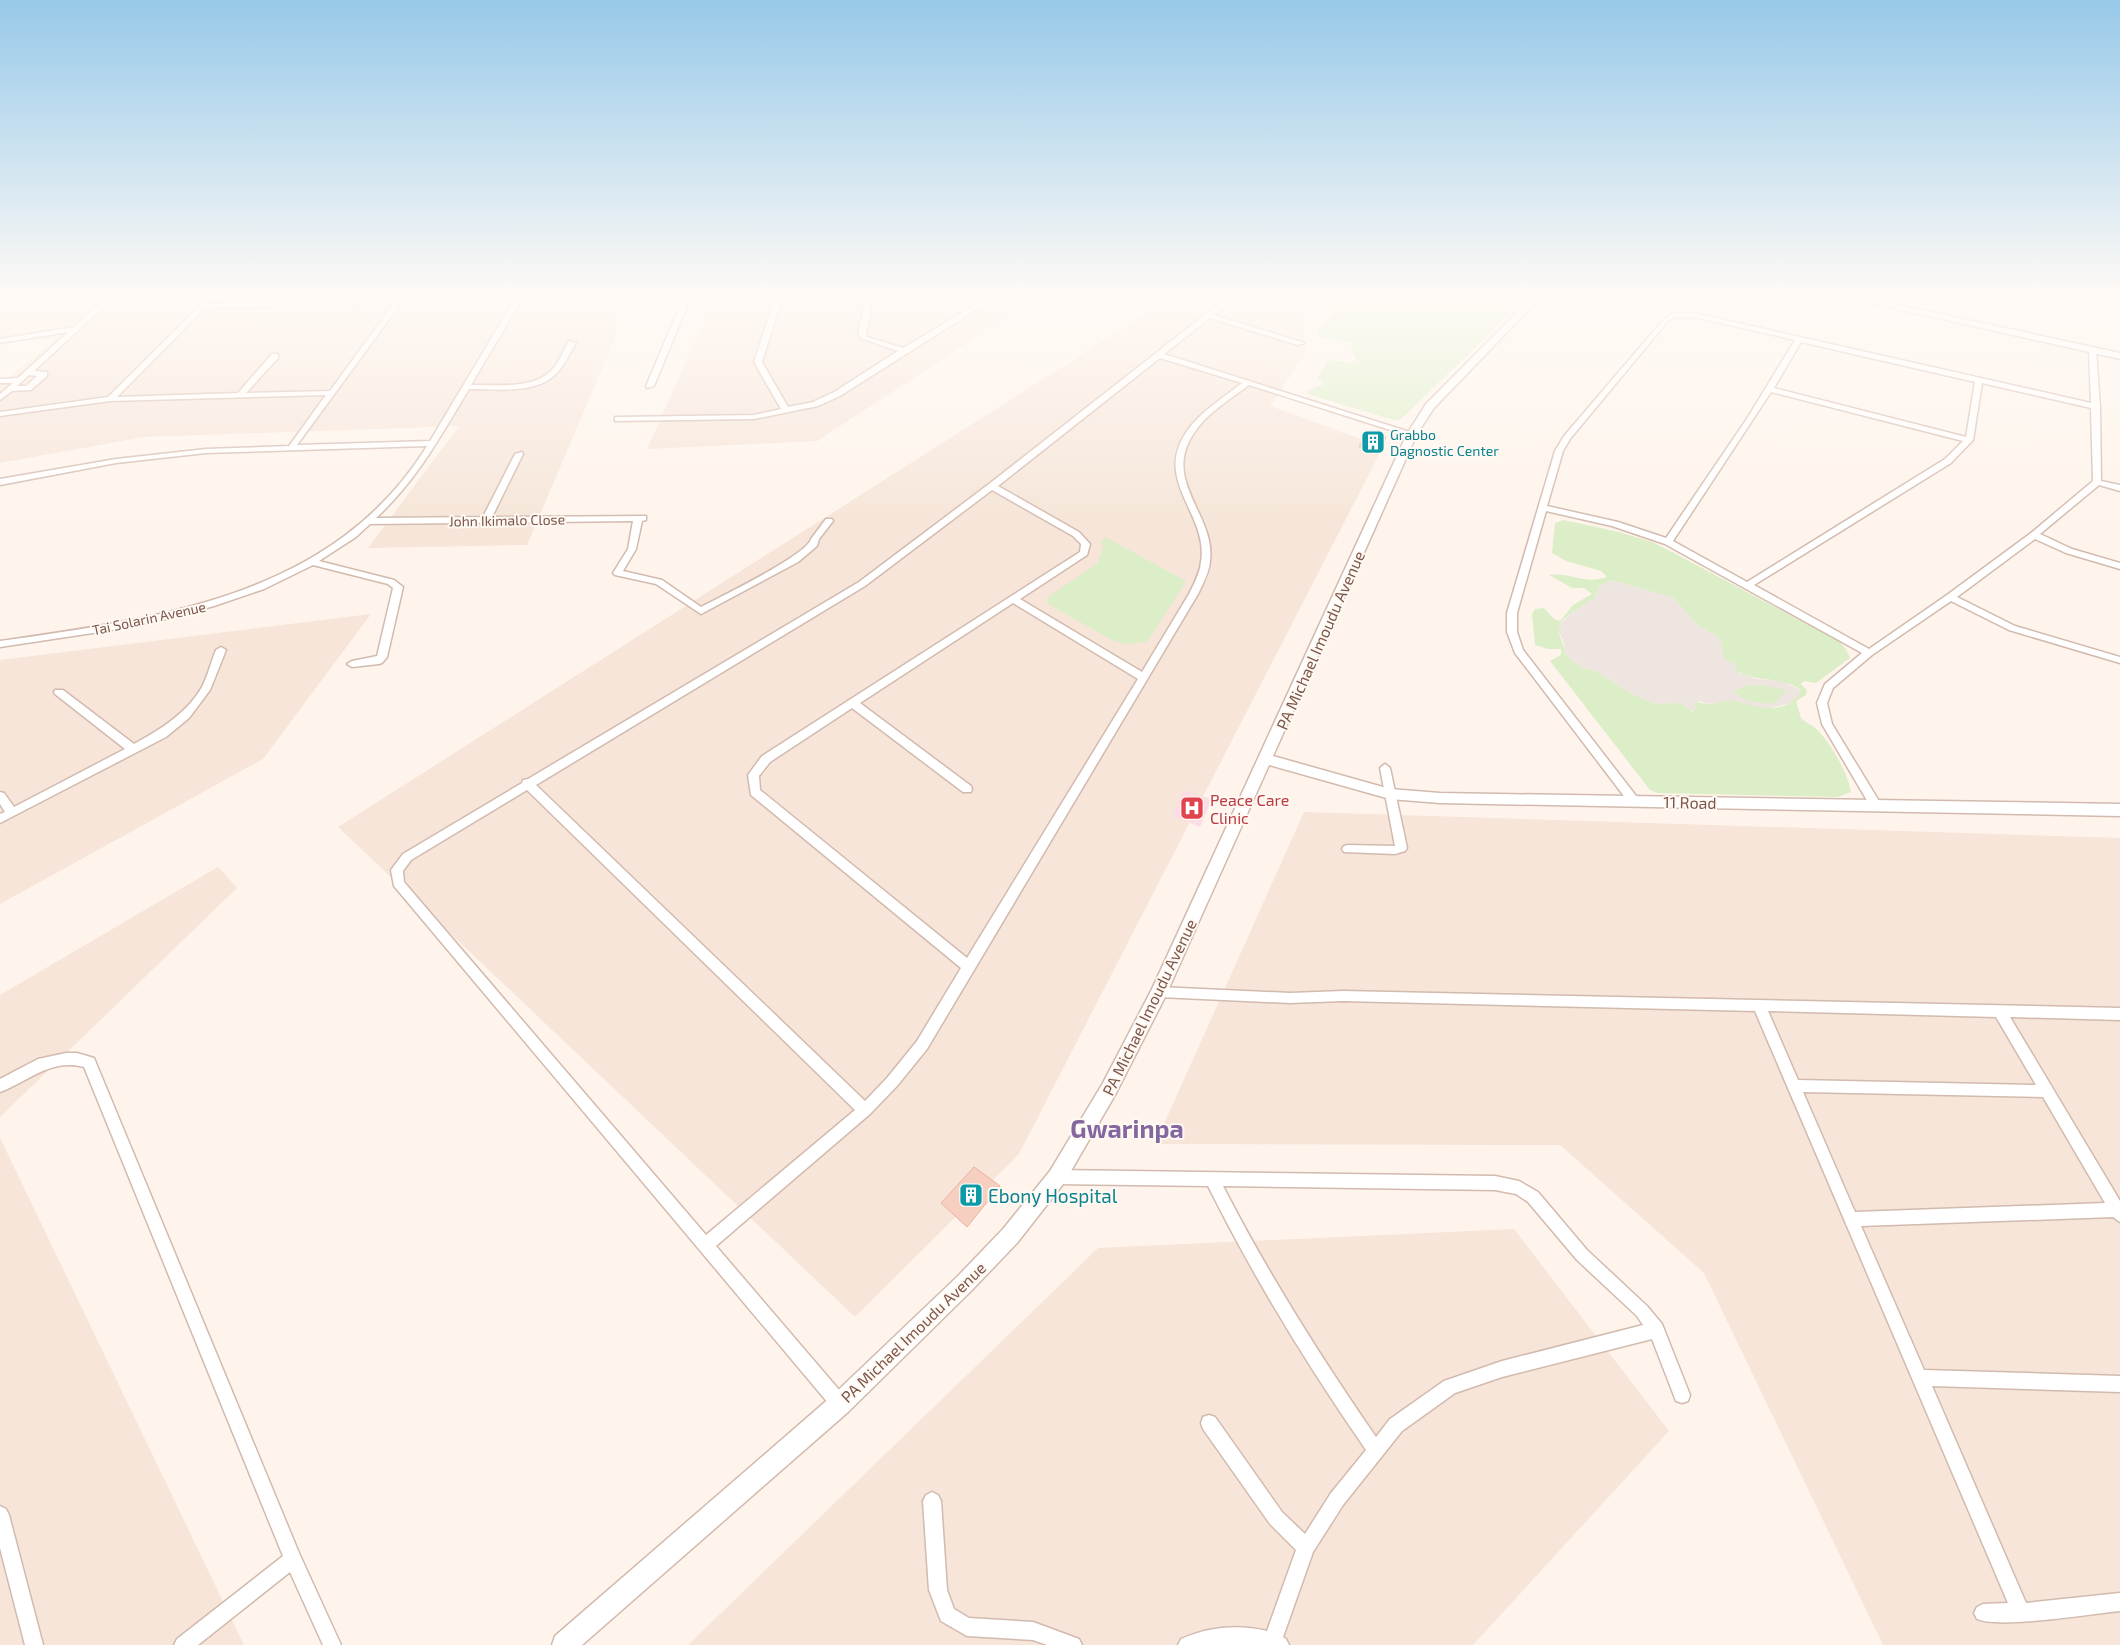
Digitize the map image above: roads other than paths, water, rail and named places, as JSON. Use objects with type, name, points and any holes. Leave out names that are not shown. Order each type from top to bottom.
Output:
[{"type":"street","points":[[0,398],[24,376]]},
{"type":"street","points":[[10,389],[28,388],[42,376]]},
{"type":"street","points":[[110,399],[133,376]]},
{"type":"street","points":[[241,394],[257,376]]},
{"type":"street","points":[[292,447],[343,376]]},
{"type":"street","name":"Tai Solarin Avenue","points":[[0,644],[168,617],[214,605],[253,590],[310,562],[370,521],[394,497],[416,470],[473,376]]},
{"type":"street","points":[[466,388],[531,384],[543,381],[550,376]]},
{"type":"street","points":[[650,386],[654,376]]},
{"type":"street","points":[[766,376],[786,411]]},
{"type":"street","points":[[618,419],[725,419],[754,417],[815,404],[837,394],[865,376]]},
{"type":"street","points":[[840,1404],[707,1244],[398,883],[397,870],[407,857],[527,783],[862,584],[992,486],[1133,376]]},
{"type":"street","points":[[1224,376],[1412,434]]},
{"type":"street","name":"PA Michael Imoudu Avenue","points":[[564,1645],[840,1404],[965,1283],[1010,1236],[1057,1177],[1109,1089],[1159,992],[1412,434],[1430,406],[1460,376]]},
{"type":"street","points":[[1621,376],[1567,438],[1559,451],[1512,613],[1512,632],[1518,651],[1634,801]]},
{"type":"street","points":[[1668,542],[1779,376]]},
{"type":"street","points":[[1957,376],[2096,407]]},
{"type":"street","points":[[2094,376],[2097,482]]},
{"type":"street","points":[[0,381],[20,380]]},
{"type":"street","points":[[1748,585],[1948,462],[1969,440],[1979,381]]},
{"type":"street","points":[[707,1244],[865,1110],[892,1082],[922,1045],[1144,678],[1201,580],[1207,561],[1206,542],[1200,522],[1179,478],[1179,458],[1184,441],[1194,428],[1247,383]]},
{"type":"street","points":[[1771,390],[1969,440]]},
{"type":"street","points":[[0,414],[110,399],[330,393]]},
{"type":"street","points":[[0,482],[160,455],[292,447],[433,443]]},
{"type":"street","points":[[486,520],[519,454]]},
{"type":"street","points":[[2097,482],[2120,488]]},
{"type":"street","points":[[1876,806],[1827,724],[1822,703],[1829,686],[1869,653],[1950,598],[2034,535],[2097,482]]},
{"type":"street","points":[[969,967],[755,792],[753,775],[766,760],[974,624],[1015,600],[1084,553],[1086,544],[1076,534],[992,486]]},
{"type":"street","points":[[1542,506],[1615,524],[1668,542],[1869,653]]},
{"type":"street","name":"John Ikimalo Close","points":[[370,521],[640,518],[632,549],[618,573],[659,582],[701,611],[795,560],[814,544],[814,539],[829,521]]},
{"type":"street","points":[[2034,535],[2069,551],[2120,566]]},
{"type":"street","points":[[310,562],[391,582],[398,587],[382,657],[378,661],[352,664]]},
{"type":"street","points":[[1950,598],[2012,628],[2120,660]]},
{"type":"street","points":[[1015,600],[1144,678]]},
{"type":"street","points":[[0,819],[160,735],[185,715],[206,688],[221,650]]},
{"type":"street","points":[[60,692],[134,750]]},
{"type":"street","points":[[853,703],[967,789]]},
{"type":"street","name":"11 Road","points":[[1266,759],[1390,794],[1440,798],[2120,810]]},
{"type":"street","points":[[1348,849],[1395,850],[1401,848],[1385,768]]},
{"type":"street","points":[[527,783],[865,1110]]},
{"type":"street","points":[[0,796],[12,813]]},
{"type":"street","points":[[1159,992],[1290,998],[1344,996],[2120,1014]]},
{"type":"street","points":[[1759,1006],[2021,1612]]},
{"type":"street","points":[[1851,1219],[2118,1213],[2000,1012]]},
{"type":"street","points":[[0,1086],[38,1066],[61,1058],[78,1058],[89,1062],[293,1559],[332,1645]]},
{"type":"street","points":[[1793,1086],[2047,1091]]},
{"type":"street","points":[[1057,1177],[1495,1183],[1519,1188],[1533,1198],[1582,1255],[1642,1311],[1656,1330],[1682,1395]]},
{"type":"street","points":[[1212,1179],[1226,1209],[1316,1366],[1375,1449]]},
{"type":"street","points":[[1188,1645],[1216,1636],[1242,1636],[1275,1644],[1306,1547],[1337,1498],[1375,1449],[1396,1426],[1450,1386],[1502,1369],[1656,1330]]},
{"type":"street","points":[[1920,1378],[2120,1384]]},
{"type":"street","points":[[1209,1423],[1276,1518],[1306,1547]]},
{"type":"street","points":[[932,1501],[938,1590],[947,1615],[968,1626],[1033,1631],[1073,1645]]},
{"type":"street","points":[[0,1515],[34,1645]]},
{"type":"street","points":[[183,1645],[293,1559]]},
{"type":"street","points":[[1983,1613],[2021,1612],[2120,1602]]},
{"type":"place","name":"Grabbo Dagnostic Center","points":[[1373,442]]},
{"type":"place","name":"Peace Care Clinic","points":[[1192,808]]},
{"type":"place","name":"Ebony Hospital","points":[[971,1195]]},
{"type":"district","name":"Gwarinpa","points":[[1127,1128]]}]
